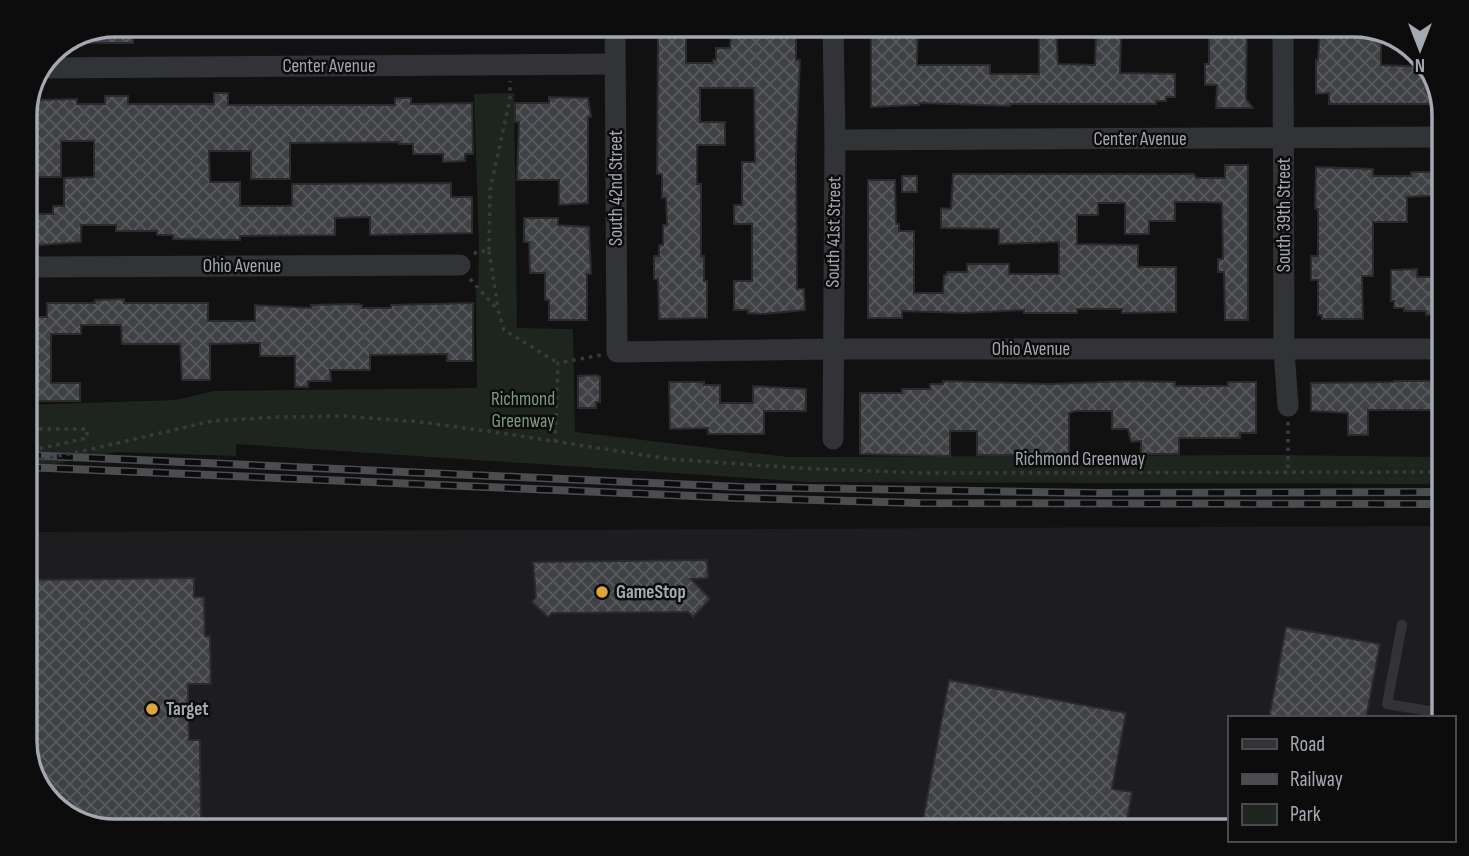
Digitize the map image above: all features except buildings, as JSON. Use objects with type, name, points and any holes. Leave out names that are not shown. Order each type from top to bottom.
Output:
[{"type":"street","name":"South 42nd Street","points":[[614,37],[617,352]]},
{"type":"street","name":"South 41st Street","points":[[833,37],[833,439]]},
{"type":"street","name":"South 39th Street","points":[[1283,37],[1284,350],[1288,406]]},
{"type":"street","name":"Center Avenue","points":[[53,68],[615,64]]},
{"type":"street","name":"Center Avenue","points":[[835,140],[1432,137]]},
{"type":"street","name":"Ohio Avenue","points":[[37,267],[460,265]]},
{"type":"street","name":"Ohio Avenue","points":[[617,352],[832,349],[1432,349]]},
{"type":"lane","points":[[1402,625],[1387,704],[1432,712]]},
{"type":"path","points":[[510,65],[510,99],[490,190],[489,251],[498,310],[504,330],[558,363],[617,352]]},
{"type":"path","points":[[489,251],[478,251],[460,265],[475,287],[498,310]]},
{"type":"path","points":[[555,442],[558,363]]},
{"type":"path","points":[[1288,406],[1288,473]]},
{"type":"path","points":[[37,409],[38,460]]},
{"type":"path","name":"Richmond Greenway","points":[[38,460],[212,421],[344,416],[420,422],[670,459],[797,468],[923,473],[1432,472]]},
{"type":"path","points":[[37,429],[87,429],[87,438],[37,449]]},
{"type":"shaded area","points":[[1432,526],[1432,716],[1228,716],[1228,819],[105,819],[85,813],[67,803],[45,776],[38,756],[37,532]]},
{"type":"green space","name":"Richmond Greenway","points":[[514,93],[517,328],[573,329],[575,432],[788,457],[1432,457],[1432,484],[808,482],[236,444],[236,456],[116,452],[37,468],[37,405],[176,400],[214,391],[477,388],[476,290],[479,249],[474,94]]},
{"type":"railway","points":[[37,456],[741,487],[1097,493],[1432,492]]},
{"type":"railway","points":[[37,468],[740,498],[919,503],[1432,504]]},
{"type":"place","name":"GameStop","points":[[602,592]]},
{"type":"place","name":"Target","points":[[152,709]]}]
